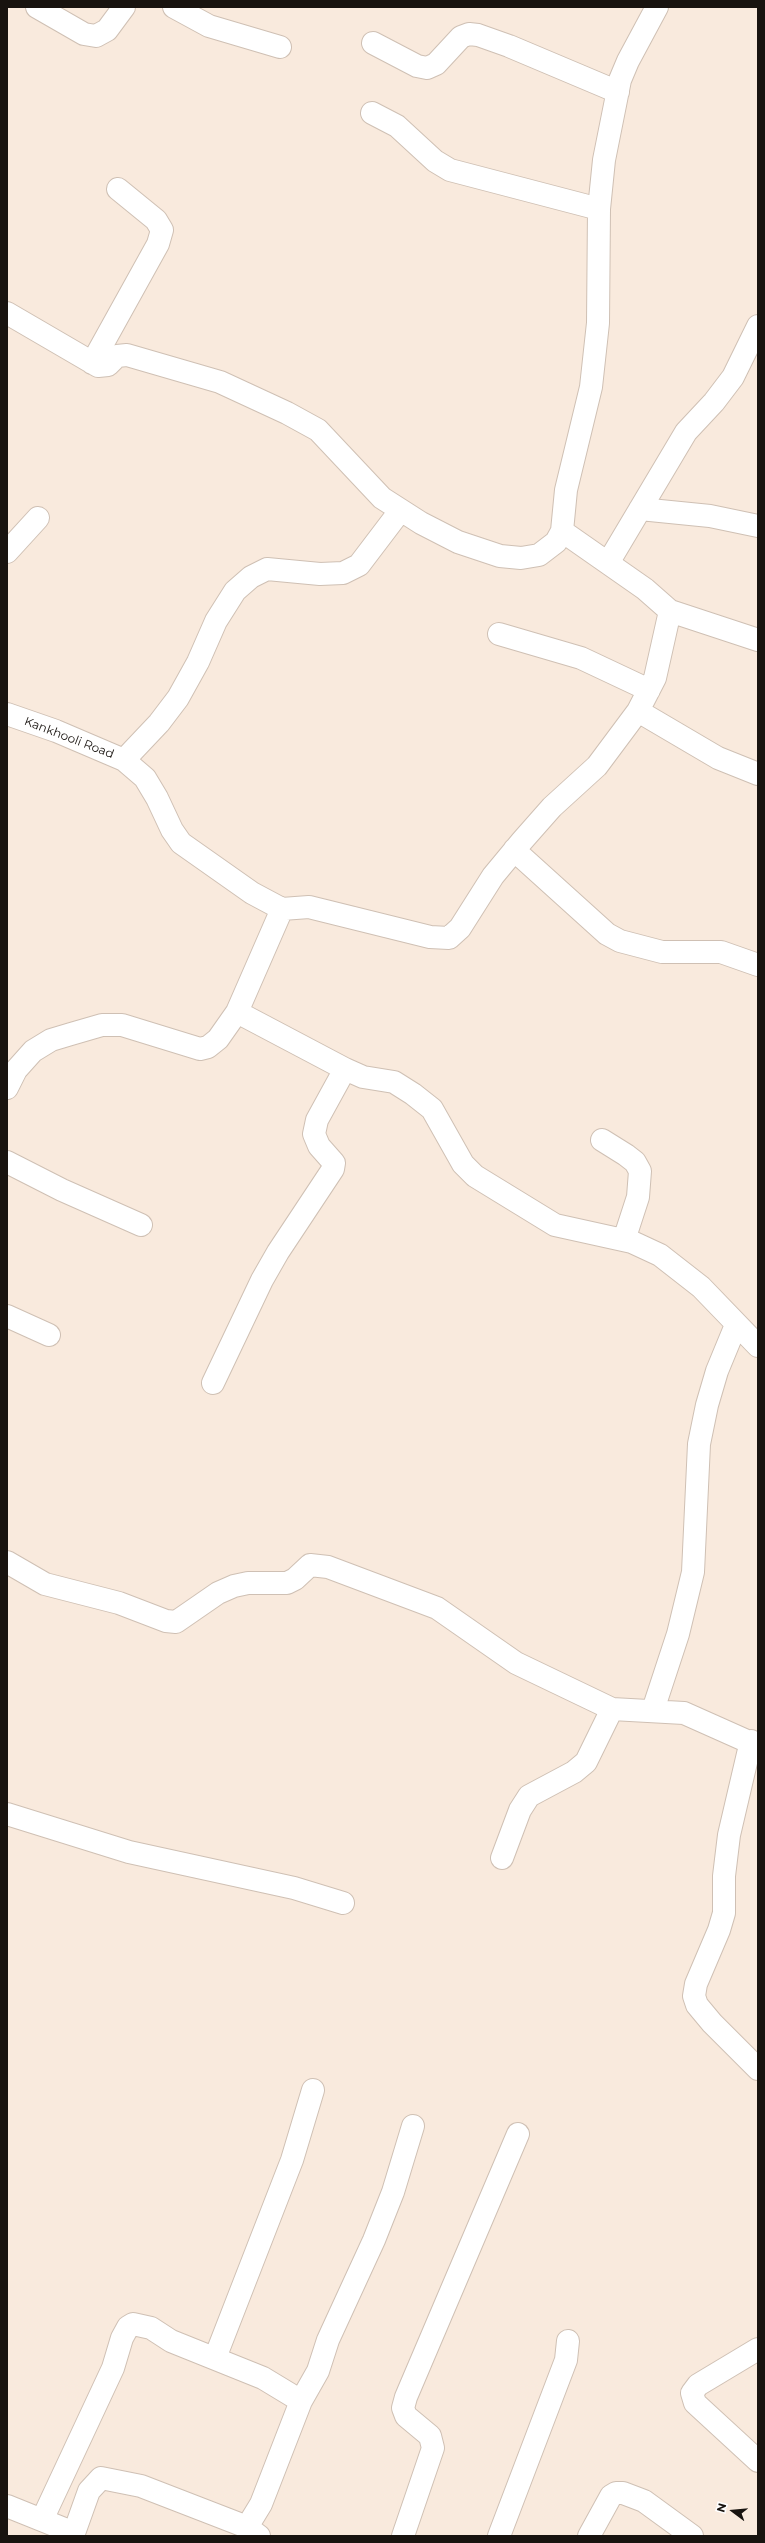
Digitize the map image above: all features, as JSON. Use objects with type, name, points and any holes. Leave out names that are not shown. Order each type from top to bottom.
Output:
[{"type":"street","points":[[37,7],[84,34],[96,36],[108,30],[124,7]]},
{"type":"street","points":[[174,7],[209,26],[280,47]]},
{"type":"street","points":[[7,313],[92,363],[102,367],[117,356],[127,355],[220,382],[287,413],[318,430],[382,498],[400,511],[458,542],[500,556],[521,558],[539,555],[556,542],[562,531],[566,490],[591,387],[598,323],[599,208],[604,160],[618,92],[628,61],[657,7]]},
{"type":"street","points":[[373,43],[417,66],[427,68],[436,64],[461,37],[469,34],[509,46],[618,92]]},
{"type":"street","points":[[372,113],[396,126],[435,161],[450,170],[599,208]]},
{"type":"street","points":[[92,363],[158,244],[162,230],[156,220],[118,189]]},
{"type":"street","points":[[608,562],[686,432],[714,402],[733,376],[758,326]]},
{"type":"street","points":[[640,510],[710,516],[758,526]]},
{"type":"street","points":[[124,760],[159,723],[178,698],[198,662],[216,621],[235,591],[251,577],[267,569],[320,574],[344,573],[359,565],[400,511]]},
{"type":"street","points":[[7,552],[38,518]]},
{"type":"street","points":[[562,531],[608,562],[670,611],[758,640]]},
{"type":"street","points":[[7,1088],[16,1070],[33,1051],[51,1040],[102,1025],[122,1025],[200,1049],[208,1047],[218,1039],[237,1012],[282,909],[309,907],[430,937],[449,938],[460,928],[493,876],[514,850],[552,807],[597,766],[638,711],[657,671],[670,611]]},
{"type":"street","points":[[499,634],[581,658],[649,690]]},
{"type":"street","points":[[638,711],[718,758],[758,774]]},
{"type":"street","name":"Kankhooli Road","points":[[7,714],[56,731],[124,760],[145,778],[157,798],[172,830],[181,843],[252,893],[282,909]]},
{"type":"street","points":[[514,850],[607,934],[620,941],[662,952],[721,952],[758,965]]},
{"type":"street","points":[[237,1012],[345,1069],[363,1077],[394,1082],[413,1094],[432,1109],[464,1164],[475,1176],[555,1225],[624,1240],[660,1255],[682,1271],[707,1293],[736,1325],[758,1346]]},
{"type":"street","points":[[213,1383],[268,1269],[333,1169],[334,1163],[319,1146],[314,1134],[317,1120],[345,1069]]},
{"type":"street","points":[[602,1140],[635,1162],[640,1171],[638,1197],[624,1240]]},
{"type":"street","points":[[7,1162],[62,1190],[141,1225]]},
{"type":"street","points":[[7,1316],[49,1335]]},
{"type":"street","points":[[653,1710],[678,1634],[693,1572],[699,1444],[707,1406],[717,1371],[736,1325]]},
{"type":"street","points":[[7,1562],[45,1584],[119,1603],[166,1621],[176,1622],[218,1593],[234,1586],[248,1583],[287,1583],[295,1579],[310,1565],[328,1567],[437,1608],[516,1663],[612,1709],[635,1712],[653,1710],[684,1713],[755,1743],[729,1835],[724,1876],[724,1913],[720,1930],[696,1984],[694,1996],[697,2005],[712,2023],[758,2069]]},
{"type":"street","points":[[502,1858],[520,1810],[530,1796],[574,1772],[586,1762],[612,1709]]},
{"type":"street","points":[[7,1814],[129,1852],[294,1888],[342,1903]]},
{"type":"street","points":[[215,2358],[292,2160],[313,2090]]},
{"type":"street","points":[[7,2506],[74,2535],[89,2491],[101,2478],[141,2486],[253,2531],[261,2504],[301,2401],[318,2371],[328,2340],[374,2240],[393,2192],[413,2126]]},
{"type":"street","points":[[403,2536],[432,2448],[430,2436],[406,2416],[403,2408],[406,2397],[518,2134]]},
{"type":"street","points":[[42,2520],[113,2368],[122,2338],[128,2327],[133,2324],[151,2328],[171,2341],[263,2378],[301,2401]]},
{"type":"street","points":[[499,2536],[566,2360],[568,2341]]},
{"type":"street","points":[[758,2349],[698,2385],[692,2393],[695,2403],[758,2461]]},
{"type":"street","points":[[588,2536],[612,2496],[616,2493],[623,2493],[644,2501],[692,2536]]}]
